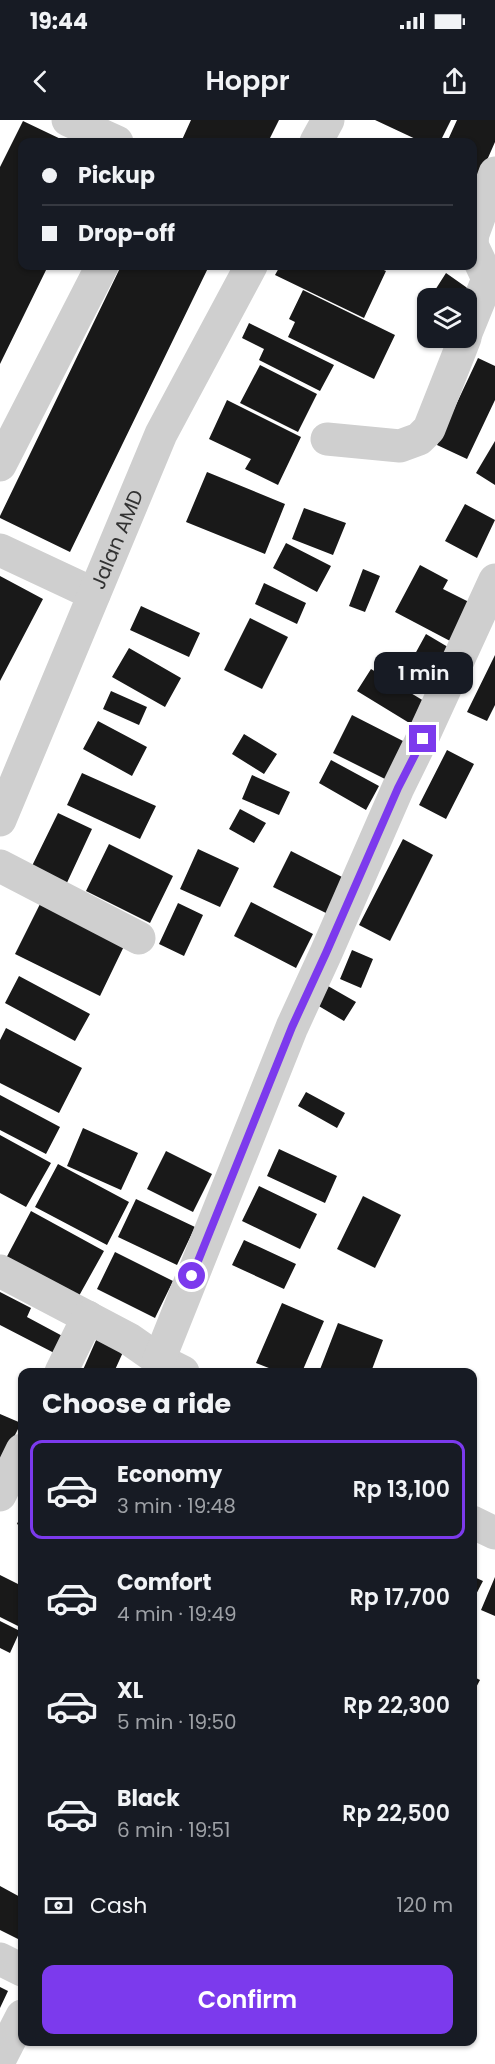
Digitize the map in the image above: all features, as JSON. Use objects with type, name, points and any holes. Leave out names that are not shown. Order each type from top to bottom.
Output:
[{"type":"street","points":[[68,120],[108,138]]},
{"type":"street","points":[[318,138],[328,120]]},
{"type":"street","points":[[477,223],[495,173]]},
{"type":"street","points":[[477,255],[488,279],[477,306]]},
{"type":"street","points":[[0,465],[100,270]]},
{"type":"street","name":"Jalan AMD","points":[[0,820],[161,434],[248,270]]},
{"type":"street","points":[[327,439],[400,446],[419,440],[429,429],[461,348]]},
{"type":"street","points":[[0,550],[94,594]]},
{"type":"street","points":[[0,1271],[88,1317],[171,1366],[292,1027],[398,788],[423,739],[495,580]]},
{"type":"street","points":[[0,866],[139,938]]},
{"type":"street","points":[[63,1368],[88,1317]]},
{"type":"street","points":[[0,1495],[18,1458]]},
{"type":"street","points":[[477,1524],[495,1533]]},
{"type":"street","points":[[0,1959],[18,1968]]},
{"type":"street","points":[[0,2059],[18,2024]]},
{"type":"building","points":[[191,120],[279,120],[270,138],[183,138]]},
{"type":"building","points":[[375,120],[451,120],[442,138],[413,138]]},
{"type":"building","points":[[457,120],[495,120],[495,142],[480,176],[477,175],[477,138],[449,138]]},
{"type":"building","points":[[23,121],[59,138],[18,138],[18,270],[46,270],[0,364],[0,167]]},
{"type":"building","points":[[119,270],[207,270],[70,552],[0,516]]},
{"type":"building","points":[[278,270],[386,271],[364,318],[275,275]]},
{"type":"building","points":[[446,273],[467,288],[436,288]]},
{"type":"building","points":[[303,290],[395,335],[374,379],[288,337],[295,322],[289,319]]},
{"type":"building","points":[[249,323],[334,365],[320,391],[259,360],[264,349],[242,338]]},
{"type":"building","points":[[478,358],[495,366],[495,400],[467,459],[437,445]]},
{"type":"building","points":[[260,365],[317,394],[298,432],[240,403]]},
{"type":"building","points":[[227,400],[301,437],[278,485],[245,469],[251,459],[209,439]]},
{"type":"building","points":[[495,441],[495,485],[476,473]]},
{"type":"building","points":[[207,472],[285,504],[265,554],[186,522]]},
{"type":"building","points":[[465,504],[495,520],[477,558],[445,541]]},
{"type":"building","points":[[304,508],[346,523],[333,555],[292,539]]},
{"type":"building","points":[[286,543],[331,566],[317,592],[273,568]]},
{"type":"building","points":[[420,565],[448,580],[443,589],[473,604],[452,642],[395,612]]},
{"type":"building","points":[[363,569],[380,576],[365,612],[349,606]]},
{"type":"building","points":[[0,576],[43,599],[0,681]]},
{"type":"building","points":[[264,583],[306,603],[297,624],[255,604]]},
{"type":"building","points":[[141,606],[200,633],[189,657],[130,630]]},
{"type":"building","points":[[250,618],[288,637],[262,689],[224,670]]},
{"type":"building","points":[[426,634],[458,653],[448,672],[415,654]]},
{"type":"building","points":[[129,648],[181,678],[165,707],[112,677]]},
{"type":"building","points":[[495,655],[495,705],[487,721],[467,712]]},
{"type":"building","points":[[371,669],[424,701],[411,724],[357,691]]},
{"type":"building","points":[[111,691],[147,707],[139,725],[103,709]]},
{"type":"building","points":[[352,715],[405,742],[385,779],[333,753]]},
{"type":"building","points":[[98,721],[147,747],[132,776],[83,749]]},
{"type":"building","points":[[244,734],[277,754],[264,774],[232,754]]},
{"type":"building","points":[[447,750],[474,764],[446,819],[419,805]]},
{"type":"building","points":[[331,760],[379,786],[366,810],[319,783]]},
{"type":"building","points":[[82,773],[156,806],[140,839],[67,805]]},
{"type":"building","points":[[252,775],[290,792],[279,815],[242,799]]},
{"type":"building","points":[[240,809],[266,823],[254,843],[229,829]]},
{"type":"building","points":[[58,813],[92,829],[65,887],[30,870]]},
{"type":"building","points":[[403,839],[433,855],[390,941],[359,925]]},
{"type":"building","points":[[109,844],[173,876],[150,923],[86,891]]},
{"type":"building","points":[[198,849],[239,868],[220,907],[180,889]]},
{"type":"building","points":[[291,851],[346,879],[328,914],[273,887]]},
{"type":"building","points":[[43,898],[127,940],[100,996],[15,954]]},
{"type":"building","points":[[251,902],[313,934],[296,968],[234,936]]},
{"type":"building","points":[[178,903],[203,915],[184,956],[159,944]]},
{"type":"building","points":[[352,950],[373,959],[361,988],[340,979]]},
{"type":"building","points":[[19,976],[90,1014],[75,1041],[5,1003]]},
{"type":"building","points":[[328,986],[356,1002],[344,1021],[317,1005]]},
{"type":"building","points":[[6,1028],[82,1068],[59,1113],[0,1083],[0,1040]]},
{"type":"building","points":[[306,1092],[345,1113],[337,1128],[298,1106]]},
{"type":"building","points":[[0,1095],[60,1127],[46,1154],[0,1130]]},
{"type":"building","points":[[83,1128],[138,1153],[121,1190],[67,1166]]},
{"type":"building","points":[[0,1135],[51,1163],[26,1207],[0,1193]]},
{"type":"building","points":[[279,1149],[337,1176],[325,1203],[267,1176]]},
{"type":"building","points":[[166,1151],[212,1174],[193,1212],[147,1189]]},
{"type":"building","points":[[58,1164],[129,1202],[107,1245],[35,1207]]},
{"type":"building","points":[[259,1186],[317,1214],[300,1249],[242,1221]]},
{"type":"building","points":[[363,1196],[401,1215],[375,1268],[337,1249]]},
{"type":"building","points":[[136,1199],[195,1227],[177,1265],[118,1237]]},
{"type":"building","points":[[31,1211],[104,1251],[75,1303],[3,1264]]},
{"type":"building","points":[[244,1240],[296,1264],[284,1289],[232,1265]]},
{"type":"building","points":[[115,1252],[173,1281],[155,1318],[97,1289]]},
{"type":"building","points":[[0,1292],[31,1308],[27,1317],[68,1339],[60,1356],[0,1325]]},
{"type":"building","points":[[282,1303],[324,1321],[304,1368],[269,1368],[256,1363]]},
{"type":"building","points":[[338,1323],[383,1340],[372,1368],[321,1368]]},
{"type":"building","points":[[97,1338],[124,1350],[116,1368],[84,1368]]},
{"type":"building","points":[[0,1414],[18,1422],[18,1429],[0,1465]]},
{"type":"building","points":[[0,1575],[18,1584],[18,1626],[0,1617]]},
{"type":"building","points":[[495,1577],[495,1616],[481,1610]]},
{"type":"building","points":[[477,1578],[483,1581],[477,1592]]},
{"type":"building","points":[[0,1621],[18,1630],[18,1635],[10,1653],[0,1648]]},
{"type":"building","points":[[0,1886],[18,1896],[18,1939],[0,1930]]},
{"type":"building","points":[[0,1987],[8,1991],[0,2008]]},
{"type":"route","points":[[192,1276],[292,1027],[398,788],[423,739]]}]
